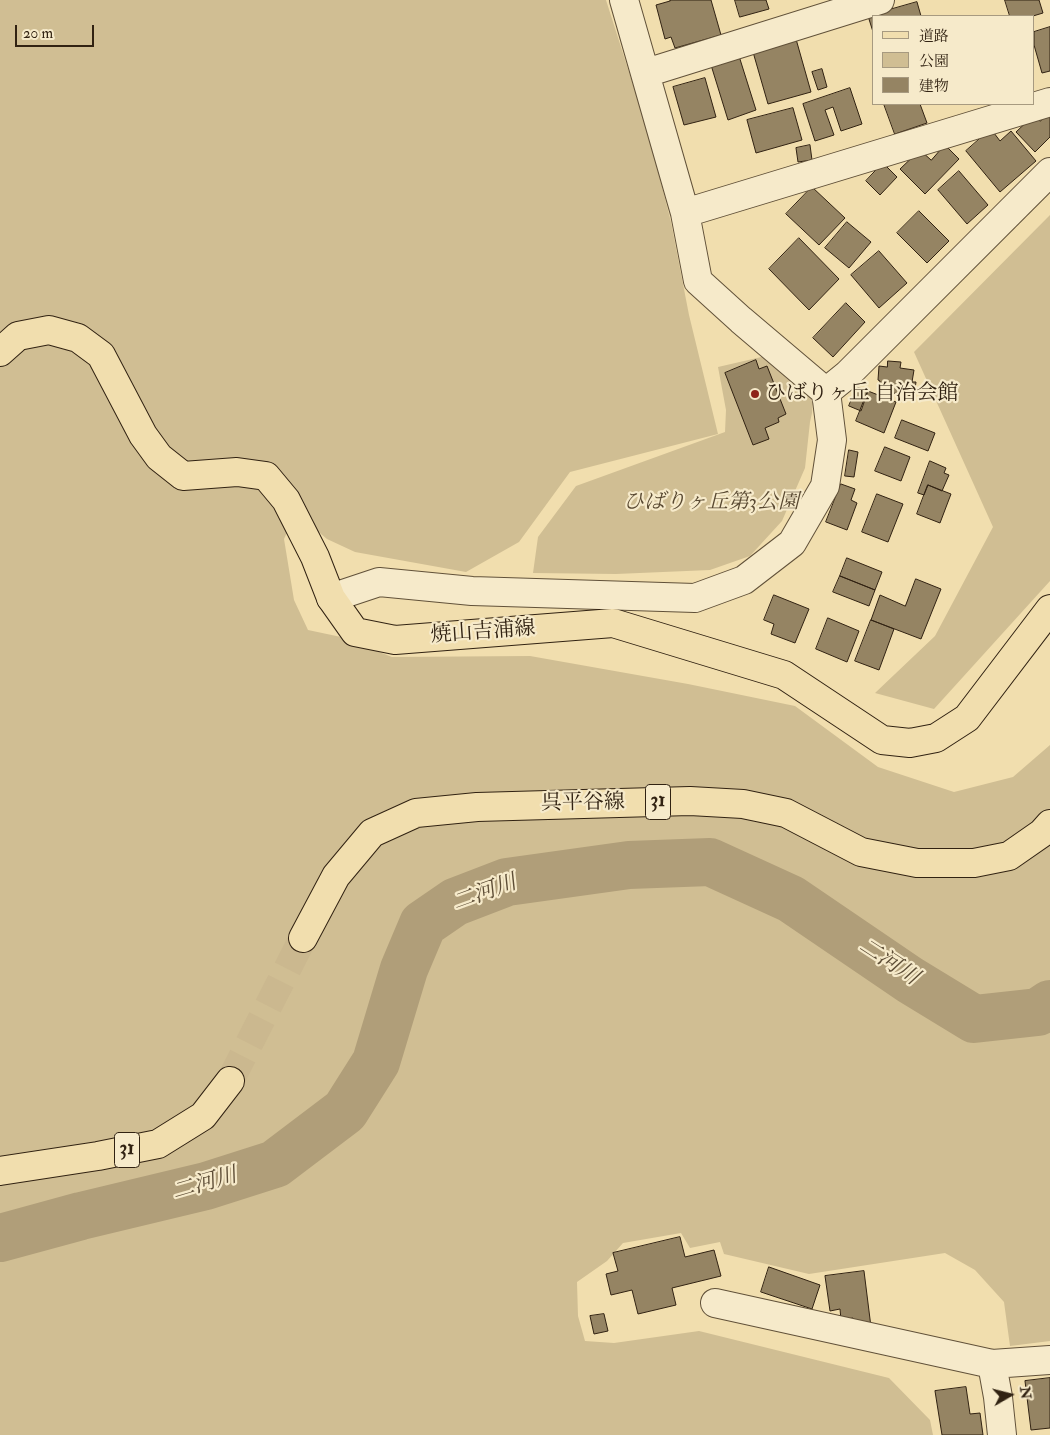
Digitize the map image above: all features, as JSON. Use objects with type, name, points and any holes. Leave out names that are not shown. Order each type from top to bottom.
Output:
[{"type":"main road","name":"焼山吉浦線","points":[[0,352],[18,336],[49,330],[78,338],[101,355],[143,435],[159,457],[183,476],[237,472],[266,476],[286,500],[315,557],[330,598],[355,632],[395,640],[613,624],[784,675],[882,740],[910,743],[936,738],[967,718],[1050,608]]},
{"type":"main road","name":"呉平谷線","points":[[303,938],[336,876],[372,833],[416,814],[477,807],[690,802],[743,804],[786,813],[861,852],[917,864],[974,863],[1009,856],[1042,833],[1050,824]]},
{"type":"main road","name":"31","points":[[0,1171],[98,1156],[158,1144],[203,1116],[230,1082]]},
{"type":"street","points":[[330,598],[379,582],[472,591],[695,598],[744,580],[792,543],[825,486],[832,440],[826,392],[698,281],[685,212],[624,0]]},
{"type":"street","points":[[646,73],[880,0]]},
{"type":"street","points":[[685,212],[1050,102]]},
{"type":"street","points":[[826,392],[847,374],[1050,172]]},
{"type":"street","points":[[715,1303],[992,1364],[1050,1360]]},
{"type":"street","points":[[992,1364],[1002,1435]]},
{"type":"green space","points":[[0,0],[606,0],[649,135],[671,222],[689,315],[718,434],[570,472],[519,542],[466,572],[355,552],[327,539],[296,513],[284,539],[294,600],[308,630],[341,637],[392,657],[530,656],[688,684],[795,706],[878,767],[954,792],[1013,777],[1050,745],[1050,1341],[1010,1346],[1004,1302],[975,1270],[945,1253],[809,1274],[724,1254],[720,1242],[690,1248],[681,1233],[623,1243],[607,1261],[577,1282],[578,1316],[585,1341],[614,1343],[699,1331],[889,1378],[930,1420],[933,1435],[0,1435]]},
{"type":"green space","points":[[1050,215],[1050,581],[934,709],[875,693],[935,636],[993,527],[914,352]]},
{"type":"green space","name":"ひばりヶ丘第3公園","points":[[770,355],[813,397],[812,413],[805,468],[782,521],[750,556],[710,570],[616,574],[533,573],[538,537],[576,486],[725,432],[726,410],[718,367]]},
{"type":"building","points":[[670,0],[711,0],[721,35],[675,48],[671,37],[665,39],[656,5]]},
{"type":"building","points":[[735,0],[766,0],[769,9],[740,17]]},
{"type":"building","points":[[1005,0],[1039,0],[1043,13],[1035,15],[1010,15]]},
{"type":"building","points":[[917,2],[921,15],[872,15],[872,29],[868,16]]},
{"type":"building","points":[[1050,27],[1050,71],[1042,73],[1035,48],[1035,32]]},
{"type":"building","points":[[796,39],[811,92],[768,104],[753,52]]},
{"type":"building","points":[[739,56],[756,110],[728,120],[711,65]]},
{"type":"building","points":[[822,69],[827,87],[818,90],[812,72]]},
{"type":"building","points":[[705,78],[716,117],[684,125],[673,87]]},
{"type":"building","points":[[850,88],[862,124],[841,131],[833,107],[825,110],[834,135],[815,141],[803,104]]},
{"type":"building","points":[[884,105],[920,105],[927,123],[895,134]]},
{"type":"building","points":[[793,108],[802,140],[756,153],[747,120]]},
{"type":"building","points":[[1050,111],[1050,137],[1035,152],[1016,132],[1034,115],[1040,121]]},
{"type":"building","points":[[991,129],[1000,141],[1011,131],[1036,161],[1000,192],[966,151]]},
{"type":"building","points":[[810,145],[812,160],[798,162],[796,148]]},
{"type":"building","points":[[945,145],[959,159],[925,194],[900,169],[920,150],[931,160]]},
{"type":"building","points":[[883,163],[897,177],[880,195],[866,181]]},
{"type":"building","points":[[959,171],[988,205],[967,224],[938,190]]},
{"type":"building","points":[[812,187],[845,218],[819,245],[786,214]]},
{"type":"building","points":[[919,211],[949,241],[927,263],[897,233]]},
{"type":"building","points":[[847,222],[871,242],[849,268],[825,248]]},
{"type":"building","points":[[799,238],[839,279],[809,310],[769,269]]},
{"type":"building","points":[[879,251],[907,283],[879,308],[851,275]]},
{"type":"building","points":[[846,303],[865,322],[833,357],[813,338]]},
{"type":"building","name":"ひばりヶ丘 自治会館","points":[[756,360],[759,369],[767,366],[786,414],[778,418],[779,422],[765,428],[769,439],[753,445],[725,373]]},
{"type":"building","points":[[888,361],[901,362],[900,368],[914,370],[912,382],[916,382],[914,396],[879,391],[879,366],[887,367]]},
{"type":"building","points":[[857,387],[868,391],[861,411],[849,406]]},
{"type":"building","points":[[868,391],[896,402],[884,433],[856,421]]},
{"type":"building","points":[[902,420],[935,433],[928,451],[895,438]]},
{"type":"building","points":[[885,447],[910,457],[901,481],[875,471]]},
{"type":"building","points":[[849,450],[858,452],[854,477],[845,476]]},
{"type":"building","points":[[930,461],[946,468],[944,473],[949,475],[942,491],[928,485],[924,495],[918,493]]},
{"type":"building","points":[[841,484],[855,489],[851,500],[857,503],[847,530],[826,522]]},
{"type":"building","points":[[928,485],[951,494],[940,523],[917,514]]},
{"type":"building","points":[[877,494],[903,504],[888,542],[862,532]]},
{"type":"building","points":[[847,558],[882,572],[875,590],[840,576]]},
{"type":"building","points":[[840,576],[875,590],[869,606],[833,592]]},
{"type":"building","points":[[916,579],[941,589],[921,639],[871,620],[880,595],[905,606]]},
{"type":"building","points":[[774,595],[809,609],[795,643],[771,634],[774,624],[764,620]]},
{"type":"building","points":[[828,618],[859,631],[847,662],[816,649]]},
{"type":"building","points":[[871,620],[894,629],[879,670],[855,661]]},
{"type":"building","points":[[680,1237],[685,1257],[714,1250],[721,1276],[672,1288],[676,1305],[638,1314],[632,1290],[611,1295],[606,1274],[618,1271],[613,1253]]},
{"type":"building","points":[[769,1267],[820,1285],[812,1309],[761,1292]]},
{"type":"building","points":[[864,1271],[871,1327],[855,1329],[853,1318],[841,1320],[840,1309],[830,1311],[825,1276]]},
{"type":"building","points":[[604,1314],[608,1331],[594,1334],[590,1316]]},
{"type":"building","points":[[1050,1378],[1050,1428],[1031,1430],[1025,1381]]},
{"type":"building","points":[[966,1387],[970,1414],[980,1413],[983,1435],[942,1435],[935,1391]]},
{"type":"waterway","name":"二河川","points":[[0,1238],[81,1216],[206,1186],[275,1164],[345,1111],[376,1062],[404,969],[423,924],[455,902],[507,882],[629,865],[710,862],[791,899],[910,980],[974,1019],[1038,1012],[1050,1004]]},
{"type":"tunnel","points":[[230,1081],[303,938]]},
{"type":"place","name":"ひばりヶ丘 自治会館","points":[[755,394]]}]
